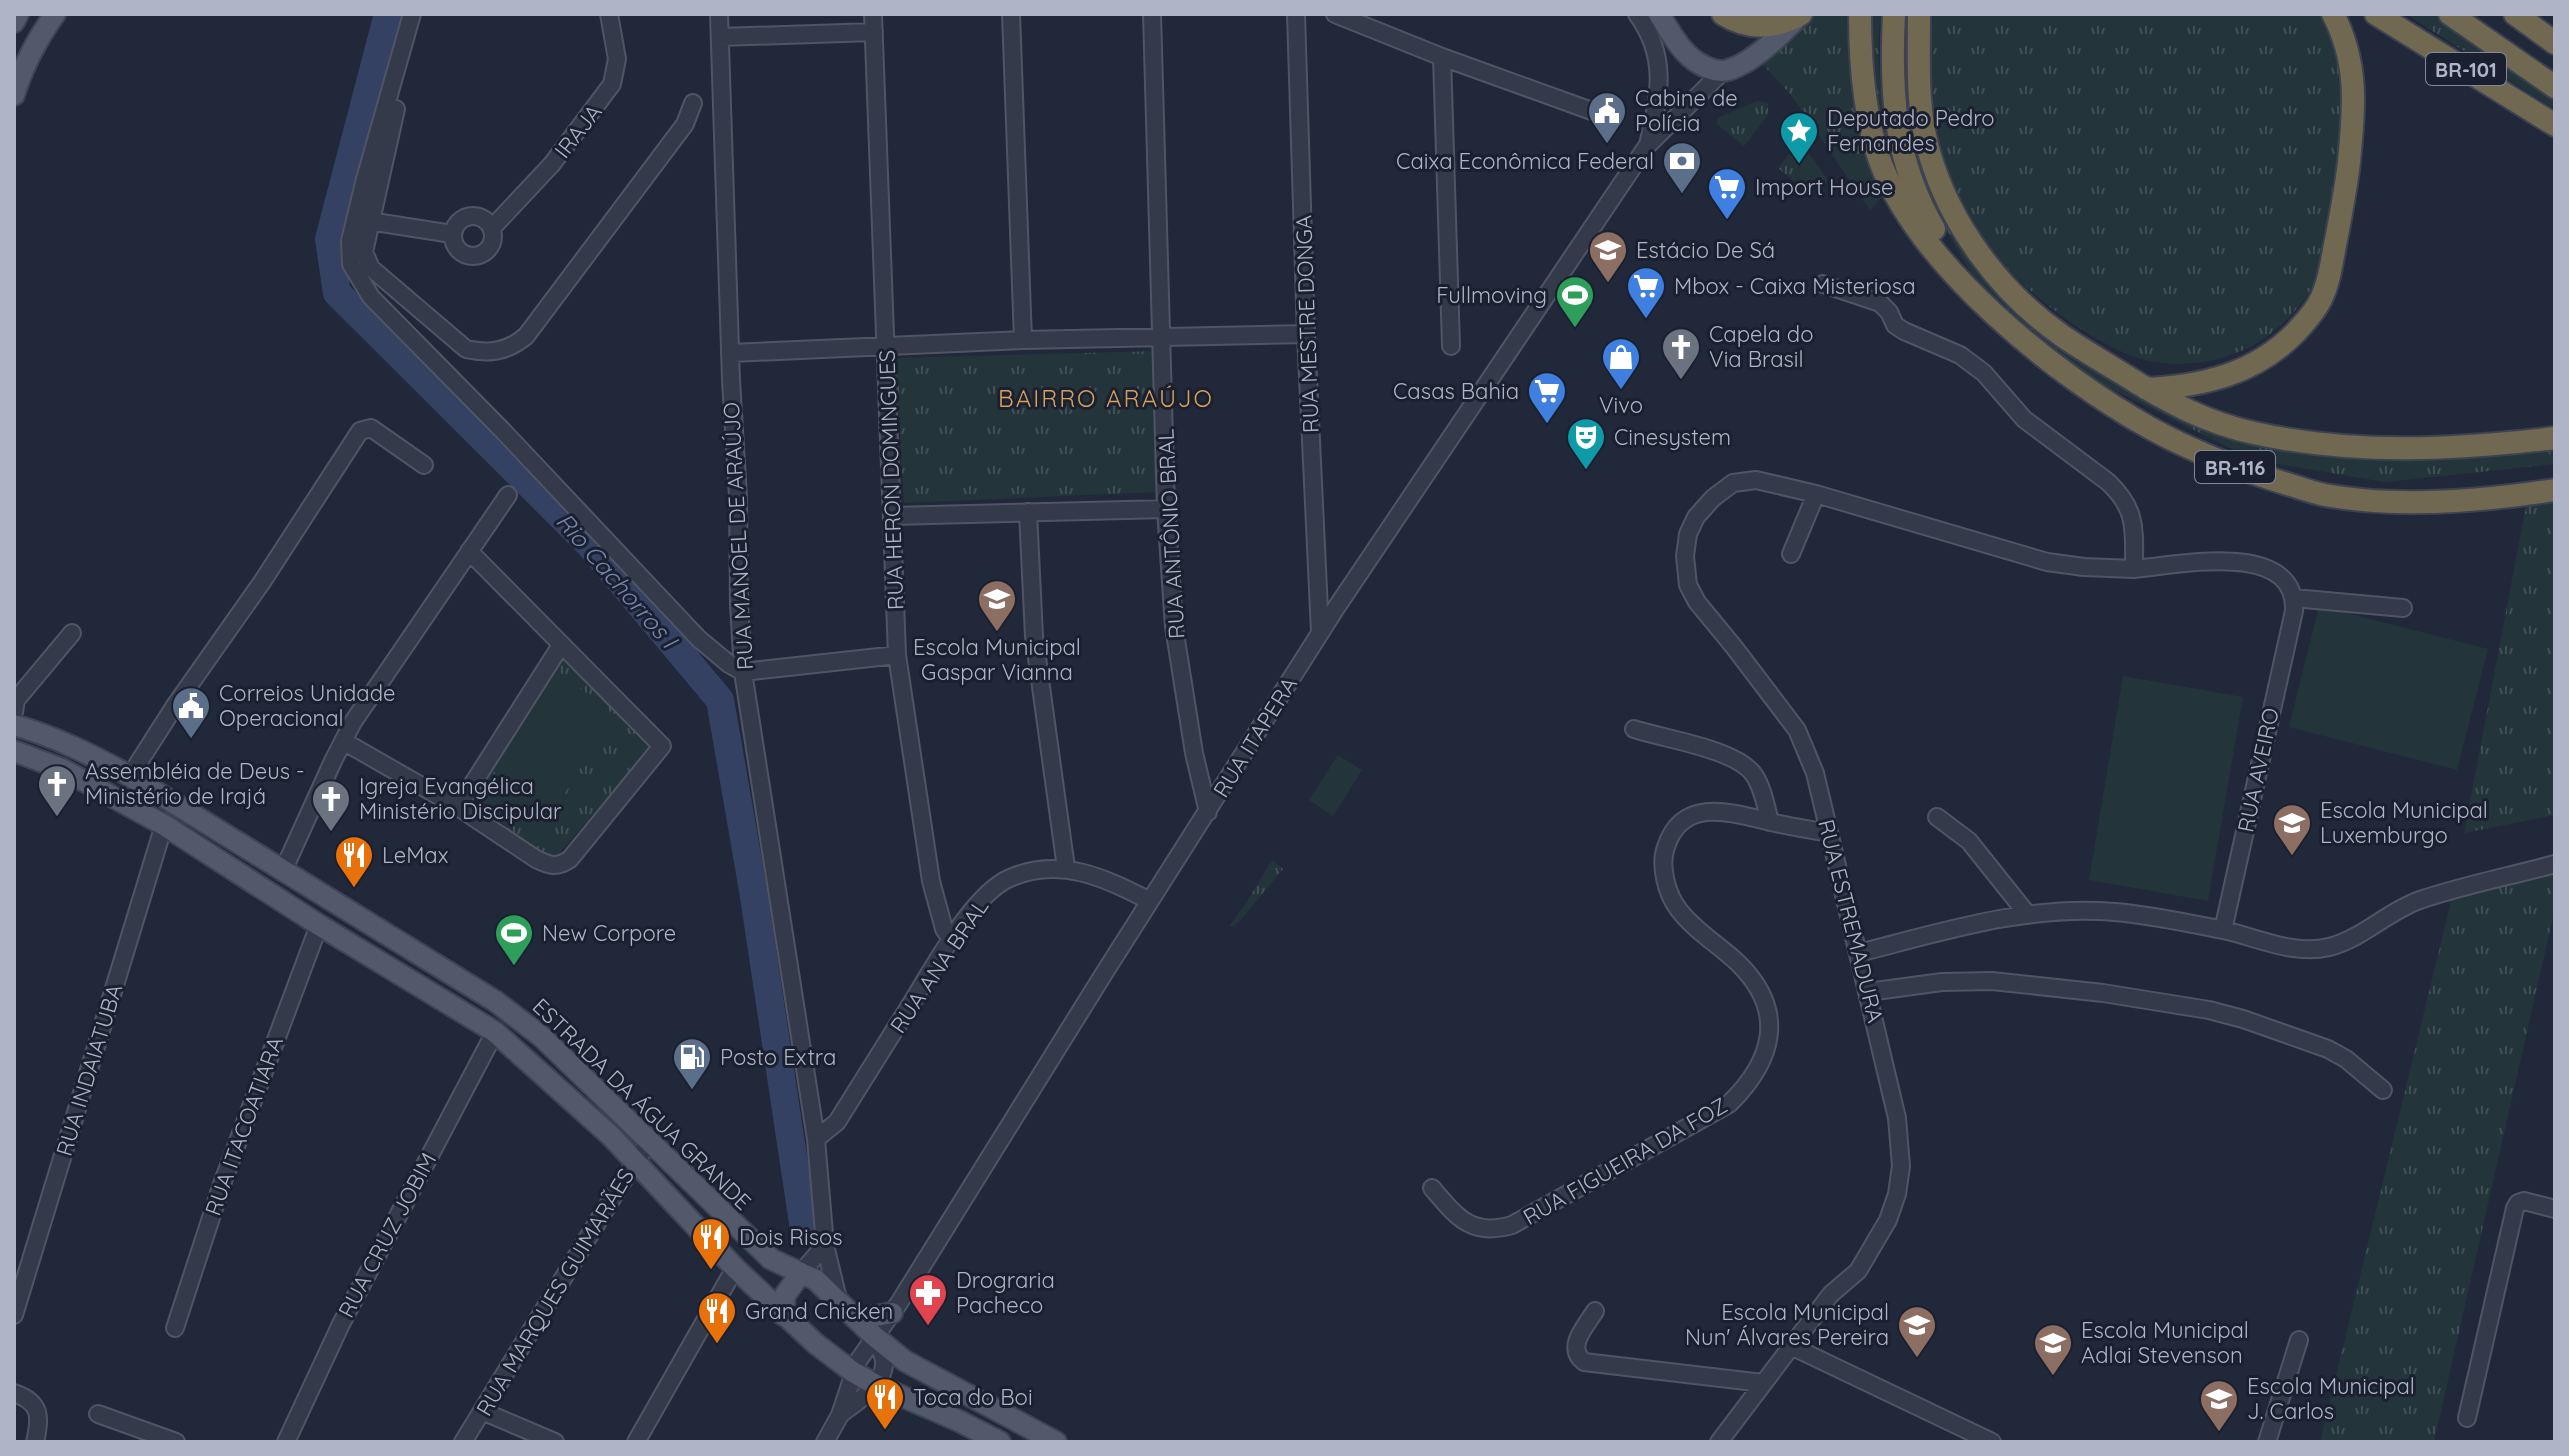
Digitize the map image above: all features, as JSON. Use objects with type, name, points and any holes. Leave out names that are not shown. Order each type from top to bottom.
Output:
[{"type":"highway","points":[[1723,14],[1734,21],[1762,26],[1800,15]]},
{"type":"highway","points":[[1860,14],[1863,73],[1871,127],[1881,163],[1905,210],[1931,249],[1967,287]]},
{"type":"highway","name":"BR-116","points":[[1894,14],[1894,117],[1904,164],[1917,201],[1967,287],[2017,334],[2087,389],[2151,429],[2241,470],[2324,495],[2385,500],[2501,499],[2555,490]]},
{"type":"highway","points":[[1919,14],[1918,87],[1921,115],[1929,152],[1957,220],[1974,246],[2020,300],[2060,334],[2147,389],[2222,425],[2254,434],[2335,447],[2478,447],[2555,438]]},
{"type":"highway","points":[[2147,389],[2187,387],[2225,377],[2261,362],[2290,338],[2322,298],[2331,270],[2347,178],[2353,119],[2352,65],[2333,14]]},
{"type":"highway","name":"BR-101","points":[[2376,14],[2555,125]]},
{"type":"highway","name":"BR-101","points":[[2450,14],[2555,87]]},
{"type":"highway","points":[[2515,14],[2555,43]]},
{"type":"main road","points":[[14,21],[18,14]]},
{"type":"main road","points":[[14,95],[42,32],[55,14]]},
{"type":"main road","points":[[1659,14],[1689,57],[1701,65],[1723,71],[1748,60],[1800,15]]},
{"type":"main road","name":"ESTRADA DA ÁGUA GRANDE","points":[[14,725],[80,748],[130,776],[495,1001],[530,1027],[771,1259],[816,1280],[892,1352],[920,1370],[1056,1442]]},
{"type":"main road","name":"ESTRADA DA ÁGUA GRANDE","points":[[15,754],[62,769],[164,825],[319,925],[495,1032],[573,1100],[783,1315],[853,1372],[1000,1442]]},
{"type":"main road","points":[[573,1100],[589,1084]]},
{"type":"main road","points":[[783,1315],[785,1295],[801,1273]]},
{"type":"main road","points":[[859,1319],[892,1313]]},
{"type":"street","points":[[414,14],[364,252],[371,268],[466,349],[486,353],[504,350],[526,336],[685,124],[693,103]]},
{"type":"street","points":[[414,14],[350,241],[351,264],[371,297],[504,432],[699,639],[729,664],[743,672],[897,655]]},
{"type":"street","name":"IRAJA","points":[[492,228],[552,164],[612,84],[617,59],[609,14]]},
{"type":"street","name":"RUA MANOEL DE ARAÚJO","points":[[719,14],[743,672],[816,1139],[825,1245],[838,1299]]},
{"type":"street","name":"RUA HERON DOMINGUES","points":[[873,14],[897,655],[931,881],[944,929],[952,940]]},
{"type":"street","points":[[1011,14],[1023,340]]},
{"type":"street","name":"RUA ANTÔNIO BRAL","points":[[1152,14],[1166,509],[1174,627],[1194,753],[1208,812]]},
{"type":"street","name":"RUA MESTRE DONGA","points":[[1296,14],[1320,634]]},
{"type":"street","points":[[1335,14],[1442,57],[1600,114]]},
{"type":"street","name":"RUA ITAPERA","points":[[1637,14],[1654,43],[1658,61],[1657,100],[1647,146]]},
{"type":"street","points":[[720,37],[874,32]]},
{"type":"street","points":[[1442,57],[1451,346]]},
{"type":"street","name":"RUA ITAPERA","points":[[840,1415],[853,1372],[874,1336],[892,1313],[1405,502],[1647,146],[1723,71]]},
{"type":"street","points":[[475,215],[485,219],[492,228],[494,237],[491,246],[476,257],[458,251],[453,244],[452,234],[456,224],[464,217],[475,215]]},
{"type":"street","points":[[369,221],[452,234]]},
{"type":"street","points":[[1823,284],[1880,303],[1895,325],[1960,355],[1984,373],[2024,419],[2108,482],[2120,493],[2132,516],[2134,569]]},
{"type":"street","points":[[731,353],[1023,340],[1306,334]]},
{"type":"street","points":[[130,776],[360,431],[371,428],[424,465]]},
{"type":"street","name":"RUA ESTREMADURA","points":[[1719,1442],[1831,1294],[1858,1271],[1888,1220],[1897,1194],[1901,1166],[1897,1118],[1815,773],[1797,730],[1697,602],[1688,585],[1685,556],[1688,534],[1696,517],[1713,498],[1733,483],[1756,480],[1816,494],[2047,562],[2134,569],[2239,560],[2266,567],[2278,574],[2289,586],[2294,604]]},
{"type":"street","points":[[1791,554],[1816,494]]},
{"type":"street","points":[[283,871],[353,722],[508,495]]},
{"type":"street","points":[[893,516],[1166,509]]},
{"type":"street","points":[[1028,512],[1034,636],[1066,868]]},
{"type":"street","points":[[343,741],[458,807],[549,865],[558,866],[570,859],[662,746],[469,551]]},
{"type":"street","points":[[2294,604],[2403,608]]},
{"type":"street","name":"RUA AVEIRO","points":[[2223,930],[2294,604]]},
{"type":"street","points":[[14,712],[16,700],[72,633]]},
{"type":"street","points":[[458,807],[561,645]]},
{"type":"street","points":[[1634,729],[1740,761],[1753,774],[1770,822]]},
{"type":"street","name":"RUA FIGUEIRA DA FOZ","points":[[1432,1188],[1455,1214],[1478,1228],[1494,1230],[1512,1225],[1729,1104],[1748,1086],[1766,1052],[1770,1027],[1768,1009],[1758,985],[1676,908],[1666,884],[1664,851],[1672,831],[1689,817],[1704,812],[1721,811],[1829,833]]},
{"type":"street","points":[[1937,817],[1969,841],[2028,915]]},
{"type":"street","name":"RUA INDAIATUBA","points":[[14,1315],[164,825]]},
{"type":"street","points":[[1859,953],[2028,915],[2081,911],[2116,912],[2223,930],[2293,948],[2328,948],[2355,937],[2420,900],[2555,864]]},
{"type":"street","name":"RUA ANA BRAL","points":[[816,1139],[837,1122],[952,940],[980,901],[999,884],[1023,874],[1066,868],[1106,879],[1150,901]]},
{"type":"street","name":"RUA ITACOATIARA","points":[[175,1328],[222,1184],[319,925]]},
{"type":"street","points":[[1868,992],[1942,982],[1992,981],[2103,993],[2209,1010],[2328,1049],[2346,1059],[2383,1090]]},
{"type":"street","name":"RUA CRUZ JOBIM","points":[[286,1442],[348,1310],[495,1032]]},
{"type":"street","name":"RUA MARQUES GUIMARÃES","points":[[463,1442],[649,1142]]},
{"type":"street","points":[[2467,1418],[2515,1208],[2524,1201],[2555,1209]]},
{"type":"street","points":[[801,1273],[825,1245]]},
{"type":"street","points":[[636,1442],[735,1268]]},
{"type":"street","points":[[1595,1311],[1576,1342],[1577,1357],[1584,1362],[1763,1383]]},
{"type":"street","points":[[825,1442],[840,1415],[876,1385],[884,1364],[874,1336]]},
{"type":"street","points":[[2267,1442],[2299,1340]]},
{"type":"street","points":[[1791,1346],[1992,1442]]},
{"type":"street","points":[[14,1393],[25,1396],[36,1408],[40,1422],[35,1442]]},
{"type":"street","points":[[482,1411],[555,1442]]},
{"type":"street","points":[[98,1414],[176,1442]]},
{"type":"green space","points":[[1811,14],[1848,14],[1856,118],[1883,196],[1870,210],[1792,96],[1761,63]]},
{"type":"green space","points":[[1869,14],[1881,14],[1880,79],[1901,186],[1876,112]]},
{"type":"green space","points":[[1904,14],[1911,14],[1914,119],[2007,298],[2243,438],[2555,443],[2555,464],[2385,482],[2254,460],[2096,381],[1999,304],[1969,270],[1944,226],[1914,155],[1905,116],[1901,66]]},
{"type":"green space","points":[[1933,14],[2319,14],[2340,58],[2343,106],[2320,269],[2312,288],[2299,306],[2269,335],[2243,350],[2214,360],[2184,364],[2154,362],[2131,355],[2106,344],[2055,311],[2030,291],[1990,249],[1976,230],[1951,180],[1933,99]]},
{"type":"green space","points":[[2406,14],[2437,14],[2555,95],[2555,109]]},
{"type":"green space","points":[[1757,101],[1768,103],[1768,115],[1744,146],[1717,124],[1718,118]]},
{"type":"green space","points":[[1800,140],[1828,181],[1822,188],[1794,181],[1778,168]]},
{"type":"green space","points":[[1157,351],[1155,492],[904,503],[895,358]]},
{"type":"green space","points":[[2555,497],[2555,815],[2464,833],[2527,501]]},
{"type":"green space","points":[[2319,606],[2488,649],[2457,770],[2289,727]]},
{"type":"green space","points":[[563,654],[654,744],[549,865],[474,798]]},
{"type":"green space","points":[[553,667],[613,714],[556,808],[491,770]]},
{"type":"green space","points":[[2123,676],[2243,697],[2208,901],[2089,880]]},
{"type":"green space","points":[[1338,755],[1362,770],[1333,816],[1309,800]]},
{"type":"green space","points":[[1272,860],[1283,869],[1239,922],[1231,927],[1230,925]]},
{"type":"green space","points":[[2555,869],[2555,908],[2434,1442],[2320,1442],[2452,897]]},
{"type":"waterway","name":"Rio Cachorros I","points":[[388,14],[329,239],[337,293],[589,544],[720,700],[753,890],[803,1223]]},
{"type":"place","name":"Cabine de Polícia","points":[[1607,145]]},
{"type":"place","name":"Deputado Pedro Fernandes","points":[[1799,165]]},
{"type":"place","name":"Caixa Econômica Federal","points":[[1682,195]]},
{"type":"place","name":"Import House","points":[[1727,221]]},
{"type":"place","name":"Estácio De Sá","points":[[1608,284]]},
{"type":"place","name":"Mbox - Caixa Misteriosa","points":[[1646,320]]},
{"type":"place","name":"Fullmoving","points":[[1575,329]]},
{"type":"place","name":"Capela do Via Brasil","points":[[1681,381]]},
{"type":"place","name":"Vivo","points":[[1621,391]]},
{"type":"place","name":"Casas Bahia","points":[[1547,425]]},
{"type":"place","name":"Cinesystem","points":[[1586,471]]},
{"type":"place","name":"Escola Municipal Gaspar Vianna","points":[[997,633]]},
{"type":"place","name":"Correios Unidade Operacional","points":[[191,740]]},
{"type":"place","name":"Assembléia de Deus - Ministério de Irajá","points":[[57,818]]},
{"type":"place","name":"Igreja Evangélica Ministério Discipular","points":[[331,833]]},
{"type":"place","name":"Escola Municipal Luxemburgo","points":[[2292,857]]},
{"type":"place","name":"LeMax","points":[[354,889]]},
{"type":"place","name":"New Corpore","points":[[514,967]]},
{"type":"place","name":"Posto Extra","points":[[692,1091]]},
{"type":"place","name":"Dois Risos","points":[[711,1271]]},
{"type":"place","name":"Drograria Pacheco","points":[[928,1327]]},
{"type":"place","name":"Grand Chicken","points":[[717,1345]]},
{"type":"place","name":"Escola Municipal Nun' Álvares Pereira","points":[[1917,1359]]},
{"type":"place","name":"Escola Municipal Adlai Stevenson","points":[[2053,1377]]},
{"type":"place","name":"Toca do Boi","points":[[885,1431]]},
{"type":"place","name":"Escola Municipal J. Carlos","points":[[2219,1433]]},
{"type":"district","name":"BAIRRO ARAÚJO","points":[[1106,398]]}]
